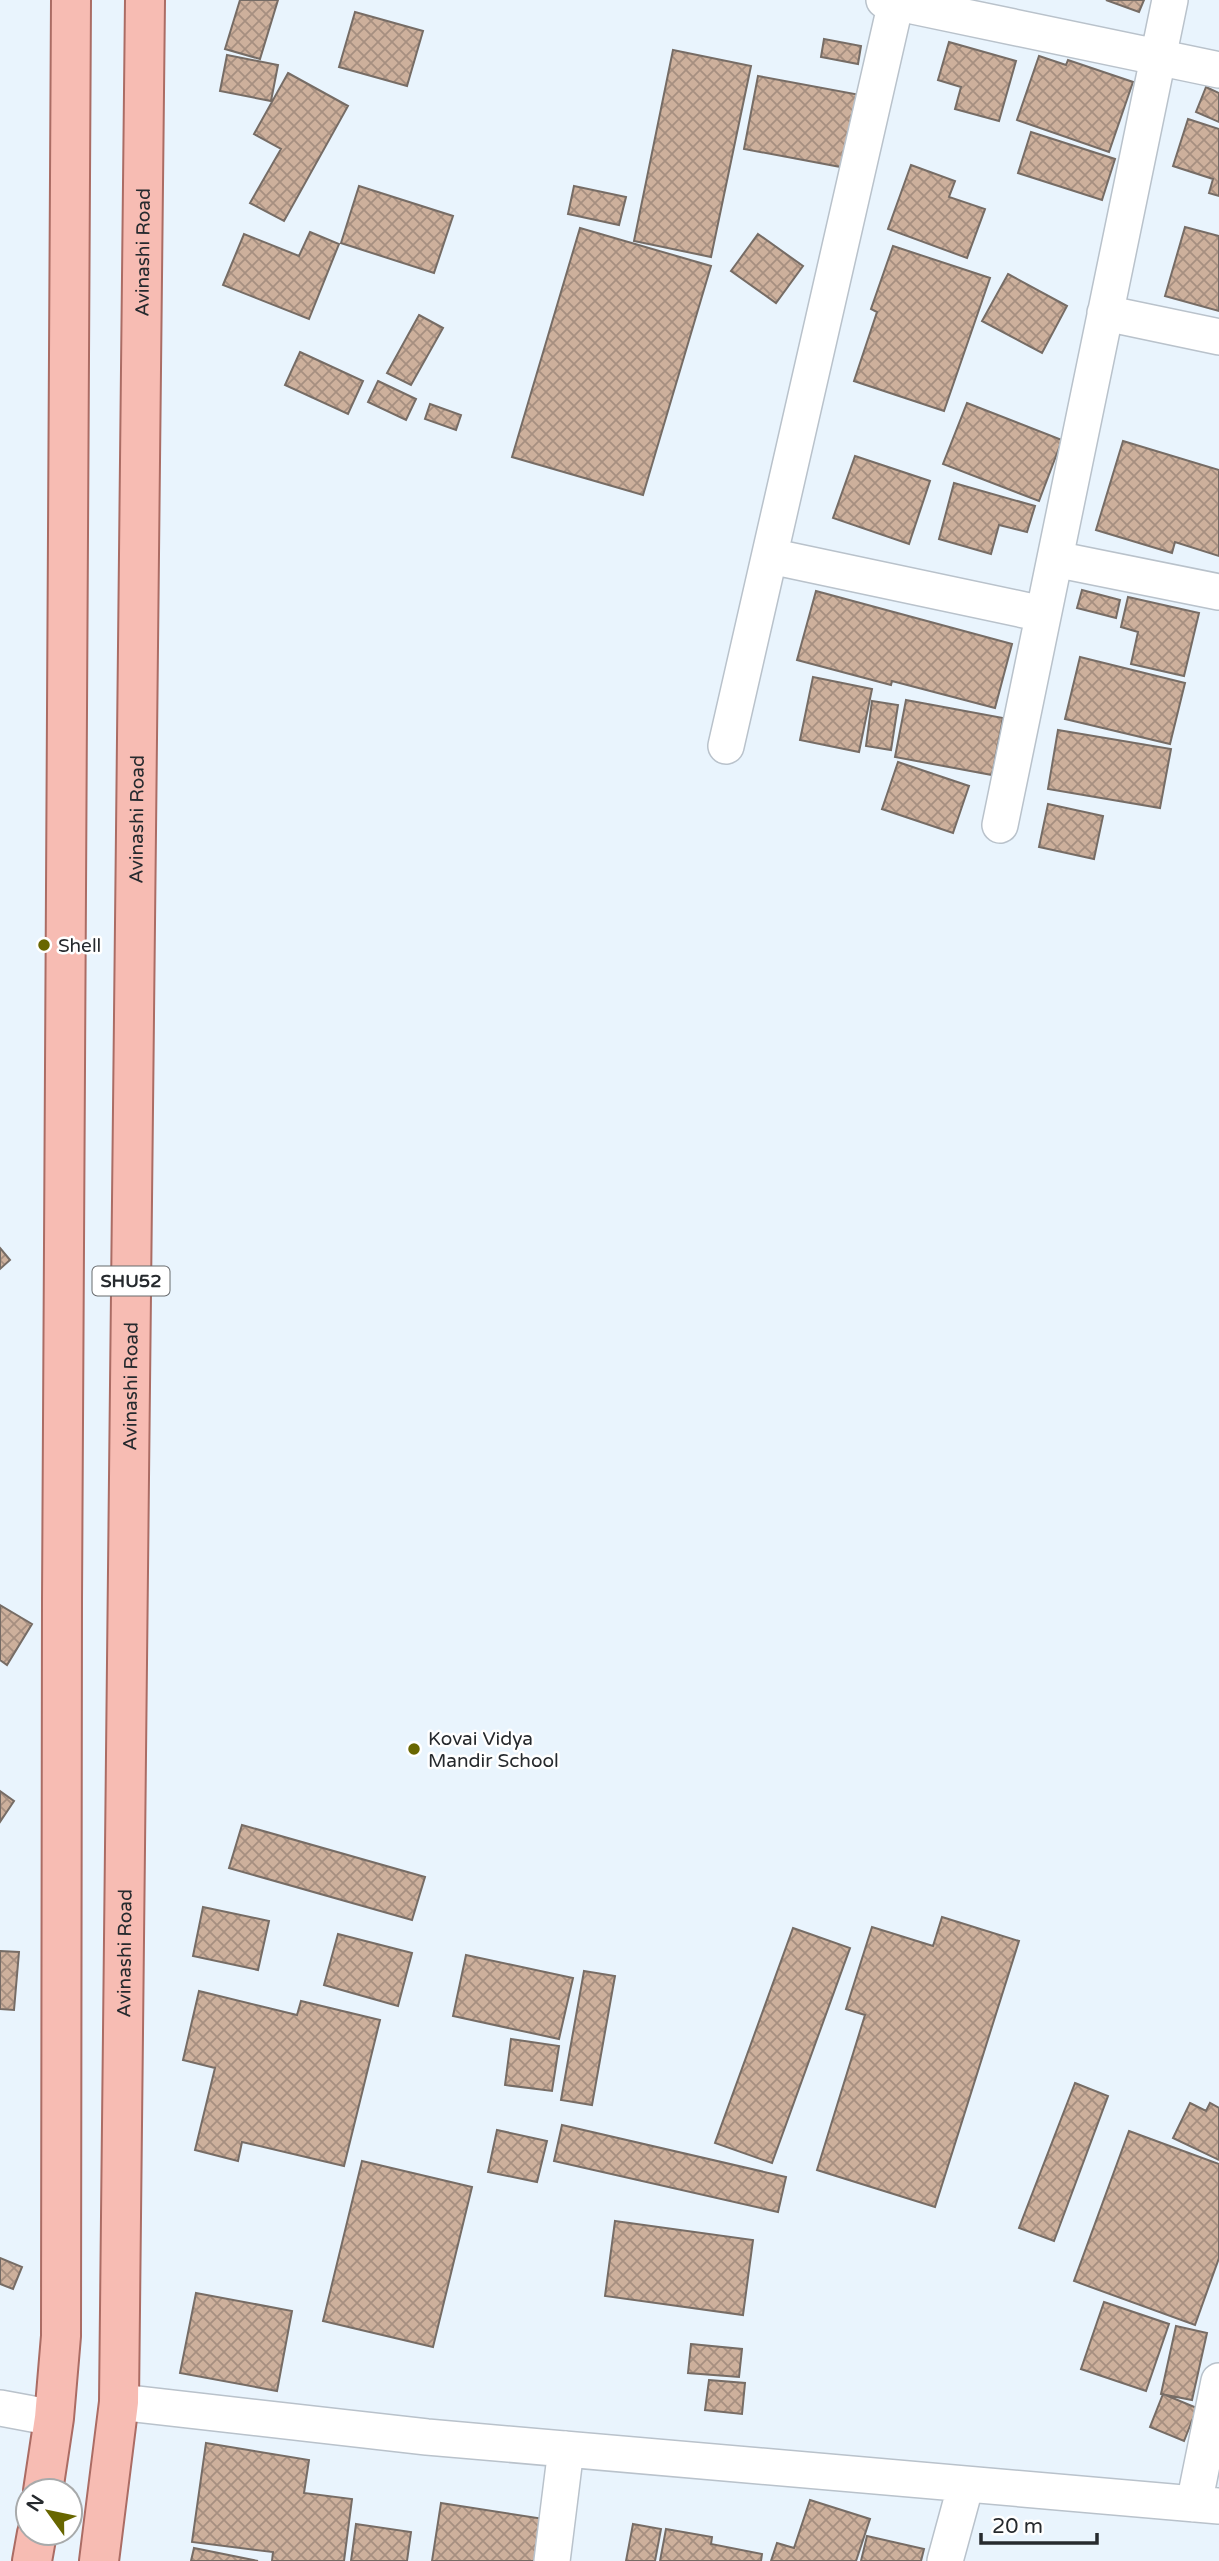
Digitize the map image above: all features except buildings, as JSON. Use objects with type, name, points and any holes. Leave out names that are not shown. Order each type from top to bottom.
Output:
[{"type":"main road","name":"SHU52","points":[[45,2477],[54,2418],[61,2336],[62,1587],[71,0]]},
{"type":"main road","name":"Avinashi Road","points":[[99,2561],[119,2402],[145,0]]},
{"type":"street","points":[[1000,825],[1170,0]]},
{"type":"street","points":[[726,746],[770,556],[890,1],[1219,70]]},
{"type":"street","points":[[1105,313],[1219,337]]},
{"type":"street","points":[[770,556],[1043,614]]},
{"type":"street","points":[[1055,559],[1219,592]]},
{"type":"street","points":[[119,2402],[427,2437],[1207,2505],[1219,2382]]},
{"type":"street","points":[[0,2408],[54,2418]]},
{"type":"street","points":[[552,2561],[566,2449]]},
{"type":"street","points":[[945,2561],[966,2484]]},
{"type":"place","name":"Shell","points":[[44,945]]},
{"type":"place","name":"Kovai Vidya Mandir School","points":[[414,1749]]}]
